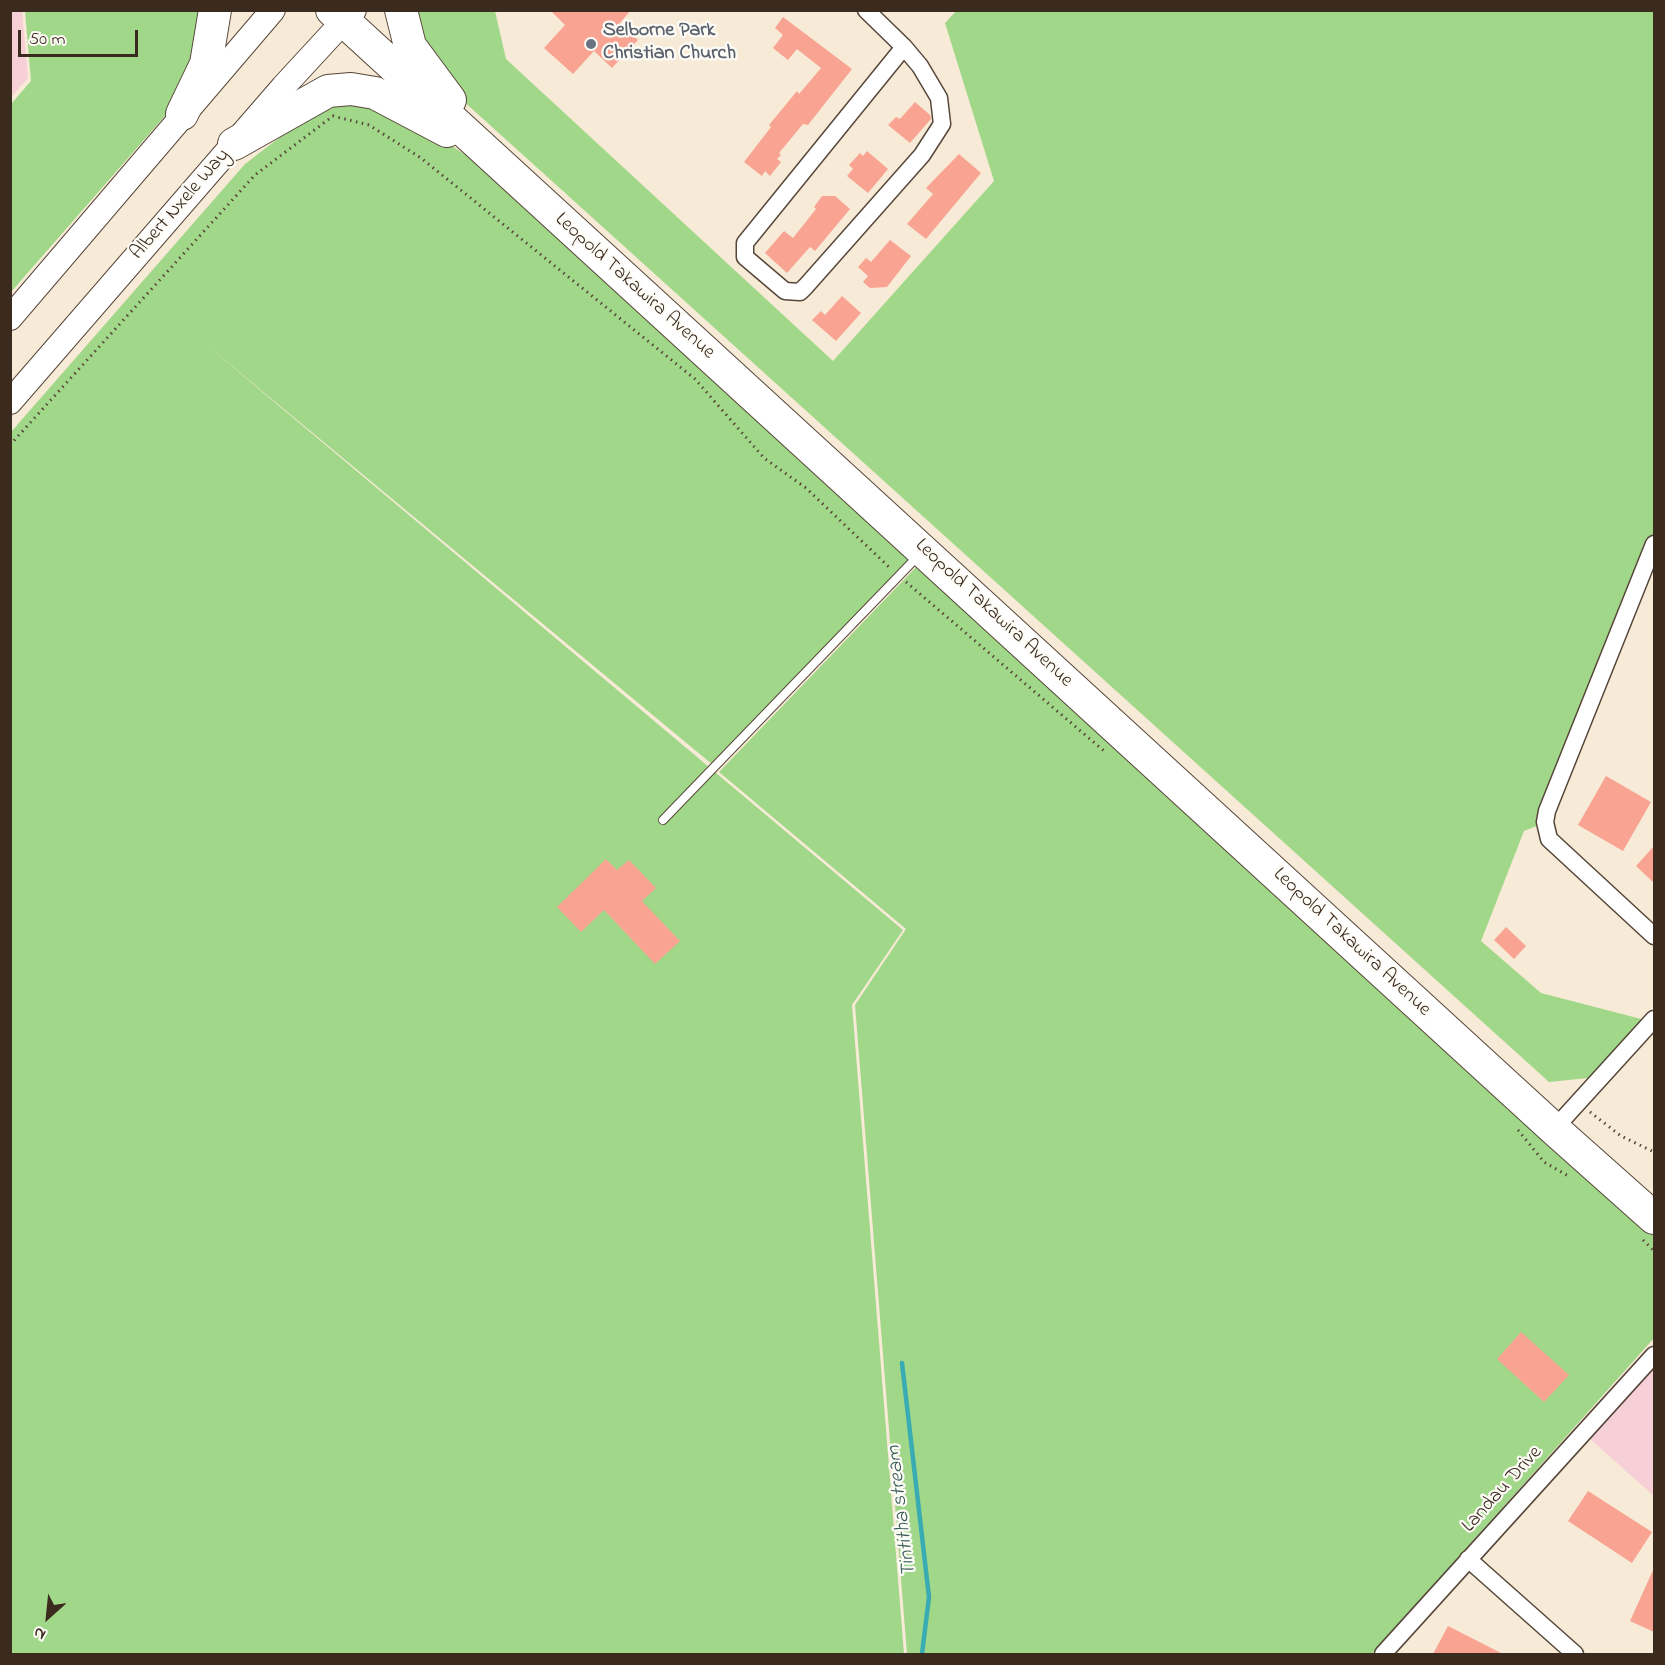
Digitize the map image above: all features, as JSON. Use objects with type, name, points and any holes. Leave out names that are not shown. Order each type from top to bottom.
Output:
[{"type":"highway","points":[[182,114],[206,64],[215,10]]},
{"type":"highway","points":[[401,10],[410,46],[485,151]]},
{"type":"highway","name":"Leopold Takawira Avenue","points":[[343,14],[485,151],[1654,1218]]},
{"type":"highway","points":[[234,144],[328,91],[351,89],[375,93],[485,151]]},
{"type":"main road","points":[[10,318],[273,10]]},
{"type":"main road","name":"Albert Nxele Way","points":[[10,402],[234,144],[343,14]]},
{"type":"street","points":[[866,10],[904,47],[920,66],[939,98],[943,116],[940,129],[922,155],[806,286],[800,292],[785,291],[745,257],[745,243],[904,47]]},
{"type":"street","points":[[1654,544],[1547,811],[1545,822],[1549,839],[1654,936]]},
{"type":"street","points":[[1554,1129],[1654,1019]]},
{"type":"street","name":"Landau Drive","points":[[1383,1654],[1654,1355]]},
{"type":"street","points":[[1468,1559],[1575,1654]]},
{"type":"lane","points":[[663,820],[924,550]]},
{"type":"path","points":[[10,445],[255,175],[333,116],[369,125],[421,158],[695,379],[764,458],[806,488],[900,576]]},
{"type":"path","points":[[1579,1102],[1621,1136],[1654,1152]]},
{"type":"shaded area","points":[[11,10],[22,11],[28,78],[11,97]]},
{"type":"shaded area","points":[[1654,1369],[1654,1496],[1589,1438]]},
{"type":"green space","points":[[409,10],[495,11],[506,59],[833,361],[994,181],[945,23],[956,11],[1654,11],[1654,535],[1545,810],[1542,824],[1524,831],[1481,941],[1541,993],[1645,1020],[1588,1078],[1549,1082],[460,98],[416,40]]},
{"type":"green space","points":[[25,11],[205,11],[195,58],[170,110],[11,292],[11,104],[31,81]]},
{"type":"green space","points":[[330,99],[372,102],[438,137],[478,163],[911,558],[713,765],[197,337],[903,930],[852,1005],[904,1654],[11,1654],[11,432],[245,164]]},
{"type":"green space","points":[[920,563],[1654,1230],[1654,1338],[1372,1654],[907,1654],[855,1005],[906,929],[719,772]]},
{"type":"building","name":"Selborne Park Christian Church","points":[[550,10],[631,10],[620,23],[638,40],[612,68],[594,51],[573,74],[544,48],[565,25]]},
{"type":"building","points":[[783,17],[852,69],[808,125],[803,124],[779,153],[781,155],[777,159],[781,162],[770,176],[765,171],[762,176],[744,162],[771,127],[769,125],[797,91],[799,94],[821,68],[797,49],[788,60],[773,48],[783,35],[775,28]]},
{"type":"building","points":[[915,102],[930,115],[931,119],[910,143],[888,125],[896,117],[900,119]]},
{"type":"building","points":[[867,151],[888,169],[868,193],[847,176],[853,169],[849,165],[860,153],[863,156]]},
{"type":"building","points":[[959,154],[981,173],[926,239],[907,224],[933,194],[926,188]]},
{"type":"building","points":[[822,196],[835,196],[850,209],[815,251],[810,247],[787,273],[765,253],[784,231],[793,238],[816,209],[814,207]]},
{"type":"building","points":[[890,240],[911,256],[887,287],[870,288],[863,282],[868,276],[858,267],[866,258],[871,262]]},
{"type":"building","points":[[842,296],[861,313],[836,341],[812,320],[821,311],[825,315]]},
{"type":"building","points":[[1606,776],[1651,802],[1623,851],[1578,825]]},
{"type":"building","points":[[1654,846],[1654,883],[1636,866]]},
{"type":"building","points":[[606,859],[617,870],[629,860],[656,888],[642,901],[680,941],[655,964],[604,910],[581,932],[557,907]]},
{"type":"building","points":[[1506,927],[1526,946],[1514,959],[1494,940]]},
{"type":"building","points":[[1521,1332],[1569,1375],[1544,1402],[1497,1359]]},
{"type":"building","points":[[1588,1491],[1652,1532],[1632,1563],[1568,1521]]},
{"type":"building","points":[[1654,1568],[1654,1632],[1630,1621]]},
{"type":"building","points":[[1448,1626],[1503,1654],[1433,1654]]},
{"type":"waterway","name":"Tintitha stream","points":[[902,1363],[929,1597],[922,1654]]},
{"type":"place","name":"Selborne Park Christian Church","points":[[591,44]]}]
